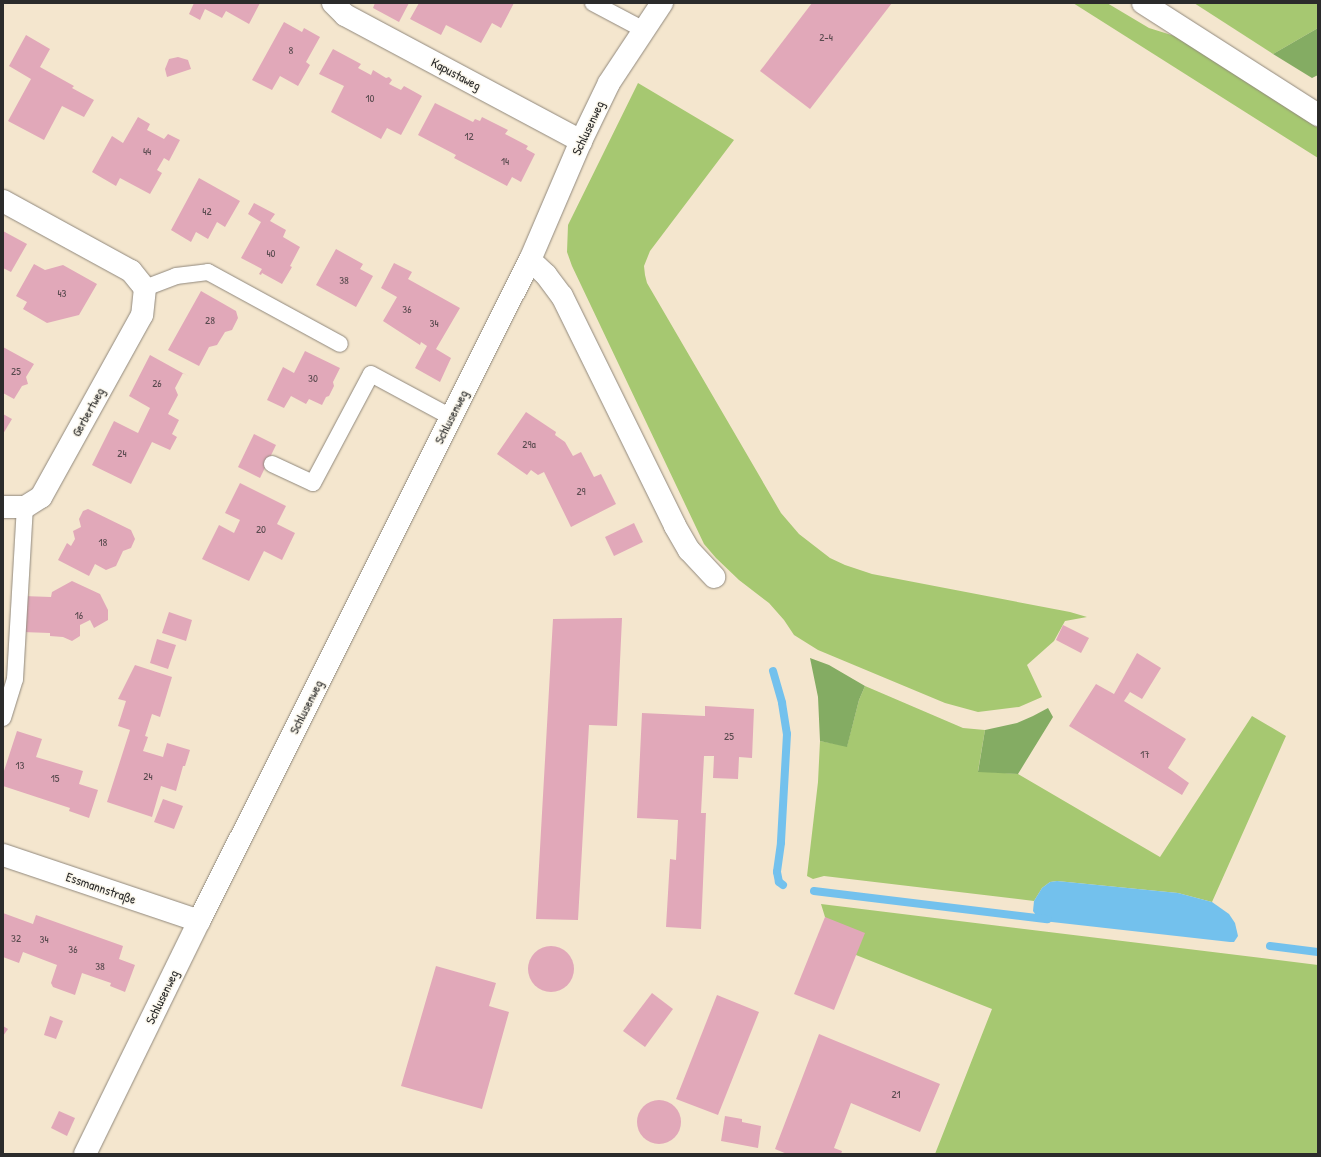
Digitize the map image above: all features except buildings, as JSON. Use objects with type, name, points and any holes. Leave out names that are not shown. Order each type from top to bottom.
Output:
[{"type":"street","name":"Kapustaweg","points":[[333,3],[345,15],[581,141]]},
{"type":"street","name":"Schlusenweg","points":[[85,1154],[199,921],[530,260],[581,141],[609,83],[662,3]]},
{"type":"street","points":[[1143,3],[1318,115]]},
{"type":"street","points":[[3,201],[131,271],[145,288]]},
{"type":"street","points":[[530,260],[546,275],[562,296],[675,526],[689,550],[714,577]]},
{"type":"street","name":"Gerbertweg","points":[[26,507],[41,497],[142,315],[145,288]]},
{"type":"street","points":[[3,507],[26,507]]},
{"type":"street","name":"Essmannstraße","points":[[3,855],[199,921]]},
{"type":"lane","points":[[593,3],[644,30]]},
{"type":"lane","points":[[145,288],[176,276],[208,272],[340,344]]},
{"type":"lane","points":[[272,464],[313,483],[370,374],[451,417]]},
{"type":"lane","points":[[3,718],[15,679],[26,507]]},
{"type":"green space","points":[[1073,3],[1107,3],[1149,28],[1181,38],[1318,128],[1318,158]]},
{"type":"green space","points":[[1194,3],[1318,3],[1318,28],[1273,54]]},
{"type":"green space","points":[[1318,28],[1318,75],[1312,78],[1273,54]]},
{"type":"green space","points":[[638,83],[734,140],[650,251],[644,266],[645,275],[647,283],[781,513],[799,534],[830,558],[845,565],[872,574],[1070,612],[1087,617],[1065,621],[1054,641],[1027,665],[1042,697],[1019,707],[978,712],[945,703],[818,650],[794,635],[784,620],[769,603],[739,580],[704,544],[572,266],[567,252],[568,225]]},
{"type":"green space","points":[[810,658],[829,665],[865,686],[859,700],[847,747],[820,741],[818,697]]},
{"type":"green space","points":[[865,686],[963,728],[985,730],[978,771],[1018,774],[1160,857],[1252,716],[1286,736],[1212,902],[1178,893],[1057,881],[1050,882],[1042,888],[1034,901],[824,876],[813,879],[807,876],[818,782],[820,741],[847,746],[859,700]]},
{"type":"green space","points":[[1048,708],[1053,717],[1018,774],[978,772],[985,730],[1017,723]]},
{"type":"green space","points":[[821,904],[1318,965],[1318,1154],[935,1154],[992,1009],[856,955],[825,917]]},
{"type":"water","points":[[1057,881],[1178,893],[1212,902],[1229,914],[1235,923],[1238,936],[1234,942],[1230,942],[1043,921],[1038,918],[1033,911],[1034,901],[1042,888],[1050,882]]},
{"type":"waterway","points":[[773,671],[782,703],[787,734],[781,843],[777,872],[779,882],[783,885]]},
{"type":"waterway","points":[[814,891],[1047,919]]},
{"type":"waterway","points":[[1270,946],[1318,952]]}]
